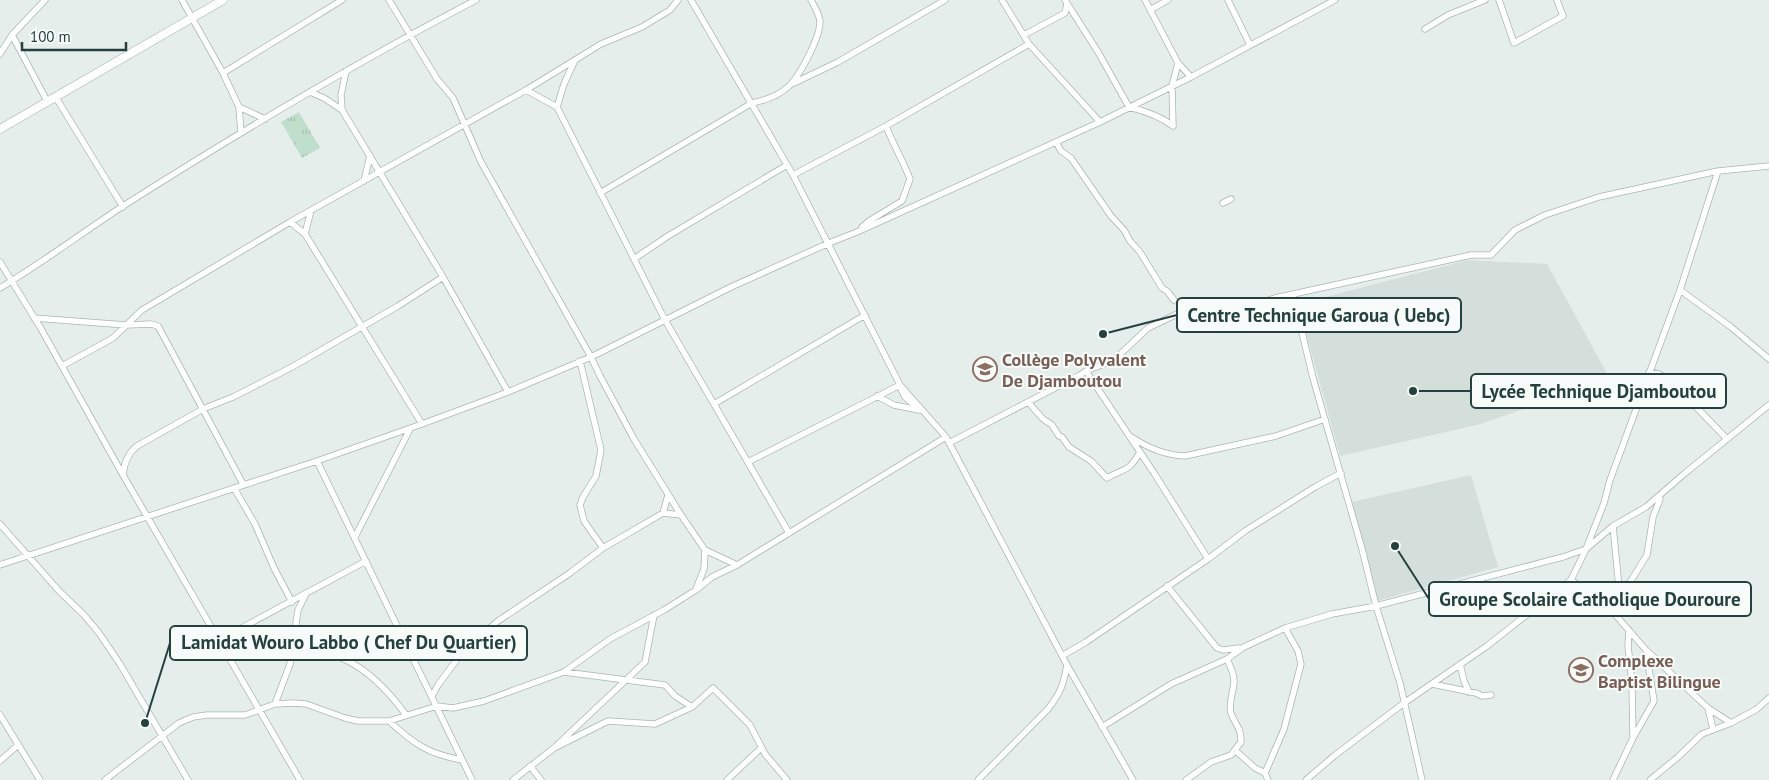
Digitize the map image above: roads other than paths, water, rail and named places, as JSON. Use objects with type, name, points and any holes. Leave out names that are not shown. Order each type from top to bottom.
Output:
[{"type":"main road","points":[[0,129],[223,0]]},
{"type":"street","points":[[0,54],[12,35],[45,0]]},
{"type":"street","points":[[182,0],[223,73],[239,107],[242,132]]},
{"type":"street","points":[[223,73],[342,0]]},
{"type":"street","points":[[389,0],[437,79],[453,98],[482,162],[591,357],[634,439],[680,515],[705,550],[736,565]]},
{"type":"street","points":[[0,288],[242,132],[410,34],[476,0]]},
{"type":"street","points":[[62,366],[113,338],[142,310],[310,210],[526,90],[600,44],[642,27],[670,10],[678,0]]},
{"type":"street","points":[[691,0],[793,175],[829,243],[905,397],[947,440]]},
{"type":"street","points":[[794,83],[817,39],[820,20],[811,0]]},
{"type":"street","points":[[600,193],[752,103],[767,100],[780,94],[794,83],[838,62],[945,0]]},
{"type":"street","points":[[1002,0],[1029,44],[1100,122]]},
{"type":"street","points":[[1145,0],[1178,63],[1191,77]]},
{"type":"street","points":[[1150,10],[1168,0]]},
{"type":"street","points":[[1228,0],[1250,45]]},
{"type":"street","points":[[0,565],[317,461],[508,392],[591,357],[731,287],[1100,122],[1191,77],[1335,0]]},
{"type":"street","points":[[1425,29],[1448,15],[1485,0]]},
{"type":"street","points":[[1499,0],[1514,43],[1563,16],[1557,0]]},
{"type":"street","points":[[1067,1],[1129,106],[1163,118],[1174,126],[1172,86],[1178,63]]},
{"type":"street","points":[[1024,35],[1065,13],[1067,1]]},
{"type":"street","points":[[12,35],[47,101]]},
{"type":"street","points":[[793,175],[886,126],[1029,44]]},
{"type":"street","points":[[557,107],[564,84],[576,59]]},
{"type":"street","points":[[342,110],[341,95],[346,71]]},
{"type":"street","points":[[526,90],[557,107],[665,320],[789,533]]},
{"type":"street","points":[[310,92],[324,98],[342,110],[508,392]]},
{"type":"street","points":[[55,96],[123,207]]},
{"type":"street","points":[[239,107],[265,119]]},
{"type":"street","points":[[857,232],[869,221],[902,201],[910,179],[905,165],[892,144],[886,126]]},
{"type":"street","points":[[1056,142],[1061,151],[1071,158],[1111,216],[1124,230],[1130,242],[1140,252],[1150,271],[1174,300]]},
{"type":"street","points":[[364,181],[370,156]]},
{"type":"street","points":[[634,260],[668,236],[787,165]]},
{"type":"street","points":[[105,780],[179,723],[193,718],[207,715],[236,716],[276,704],[292,702],[306,704],[358,721],[389,721],[437,706],[454,708],[484,701],[564,672],[610,639],[696,590],[712,577],[736,565],[947,440],[1028,402],[1086,371],[1114,360],[1148,328],[1177,314],[1240,309],[1275,298],[1471,254],[1491,255],[1515,230],[1545,215],[1599,197],[1718,171],[1769,166]]},
{"type":"street","points":[[1306,780],[1334,756],[1404,703],[1487,646],[1571,580],[1604,504],[1610,480],[1680,290],[1718,171]]},
{"type":"street","points":[[1223,203],[1231,199]]},
{"type":"street","points":[[305,234],[310,210]]},
{"type":"street","points":[[290,222],[305,234],[422,424]]},
{"type":"street","points":[[0,262],[62,366],[300,780]]},
{"type":"street","points":[[123,475],[127,458],[137,446],[203,409],[262,383],[398,306],[442,277]]},
{"type":"street","points":[[1680,290],[1731,327],[1769,359]]},
{"type":"street","points":[[1293,295],[1325,419],[1404,703],[1422,780]]},
{"type":"street","points":[[714,404],[865,315]]},
{"type":"street","points":[[34,318],[126,325],[140,323],[158,326],[243,484]]},
{"type":"street","points":[[580,361],[601,450],[596,476],[583,497],[580,506],[584,521],[603,548]]},
{"type":"street","points":[[1086,371],[1130,436],[1208,559]]},
{"type":"street","points":[[1649,372],[1659,374],[1673,383],[1727,439]]},
{"type":"street","points":[[748,462],[899,385]]},
{"type":"street","points":[[899,385],[947,440],[1062,656],[1133,780]]},
{"type":"street","points":[[877,396],[894,404],[919,410]]},
{"type":"street","points":[[1028,402],[1042,419],[1052,425],[1069,447],[1091,461],[1107,478],[1129,468],[1140,452]]},
{"type":"street","points":[[1102,727],[1171,684],[1227,659],[1244,647],[1285,628],[1332,614],[1376,606],[1563,557],[1586,549],[1612,526],[1640,512],[1662,495],[1684,474],[1769,405]]},
{"type":"street","points":[[1130,436],[1159,452],[1185,456],[1276,436],[1325,419]]},
{"type":"street","points":[[355,537],[410,428]]},
{"type":"street","points":[[317,461],[472,780]]},
{"type":"street","points":[[1062,656],[1086,642],[1284,506],[1341,474]]},
{"type":"street","points":[[234,488],[255,524],[274,568],[292,602]]},
{"type":"street","points":[[663,513],[668,495]]},
{"type":"street","points":[[1612,611],[1648,555],[1654,511],[1662,495]]},
{"type":"street","points":[[432,696],[448,672],[475,640],[498,621],[570,573],[603,548],[663,513],[680,515]]},
{"type":"street","points":[[0,524],[99,633],[120,664],[188,780]]},
{"type":"street","points":[[1612,526],[1620,598]]},
{"type":"street","points":[[696,590],[704,569],[705,550]]},
{"type":"street","points":[[220,640],[366,561]]},
{"type":"street","points":[[1571,580],[1612,611],[1646,650],[1708,708],[1731,723]]},
{"type":"street","points":[[1167,586],[1217,648],[1223,650],[1244,647]]},
{"type":"street","points":[[276,704],[290,664],[298,610],[306,594]]},
{"type":"street","points":[[512,780],[554,748],[645,662],[654,615]]},
{"type":"street","points":[[1265,773],[1284,729],[1301,664],[1298,651],[1285,628]]},
{"type":"street","points":[[1629,630],[1628,646],[1632,683],[1633,738]]},
{"type":"street","points":[[294,635],[301,641],[348,661],[373,678],[392,697],[406,715]]},
{"type":"street","points":[[1613,780],[1633,738],[1654,701],[1646,650]]},
{"type":"street","points":[[1186,780],[1211,762],[1231,755],[1236,751],[1241,742],[1238,724],[1231,712],[1234,676],[1227,659]]},
{"type":"street","points":[[1460,664],[1469,692]]},
{"type":"street","points":[[978,780],[1057,698],[1063,687],[1067,665]]},
{"type":"street","points":[[564,672],[665,685],[675,696],[692,707]]},
{"type":"street","points":[[1432,684],[1482,696],[1491,695]]},
{"type":"street","points":[[554,748],[608,721],[656,724],[692,707],[713,688],[750,725],[761,748],[787,780]]},
{"type":"street","points":[[1650,780],[1702,734],[1731,723],[1757,709],[1769,698]]},
{"type":"street","points":[[1708,708],[1713,729]]},
{"type":"street","points":[[0,715],[40,780]]},
{"type":"street","points":[[389,721],[408,739],[430,752],[442,757],[462,760]]},
{"type":"street","points":[[0,761],[18,745]]},
{"type":"street","points":[[727,780],[761,748]]},
{"type":"street","points":[[1236,751],[1255,768],[1265,773],[1268,780]]},
{"type":"street","points":[[530,766],[541,780]]},
{"type":"place","name":"Centre Technique Garoua ( Uebc)","points":[[1103,334]]},
{"type":"place","name":"Collège Polyvalent De Djamboutou","points":[[985,369]]},
{"type":"place","name":"Lycée Technique Djamboutou","points":[[1413,391]]},
{"type":"place","name":"Groupe Scolaire Catholique Douroure","points":[[1395,546]]},
{"type":"place","name":"Complexe Baptist Bilingue","points":[[1581,670]]},
{"type":"place","name":"Lamidat Wouro Labbo ( Chef Du Quartier)","points":[[145,723]]}]
